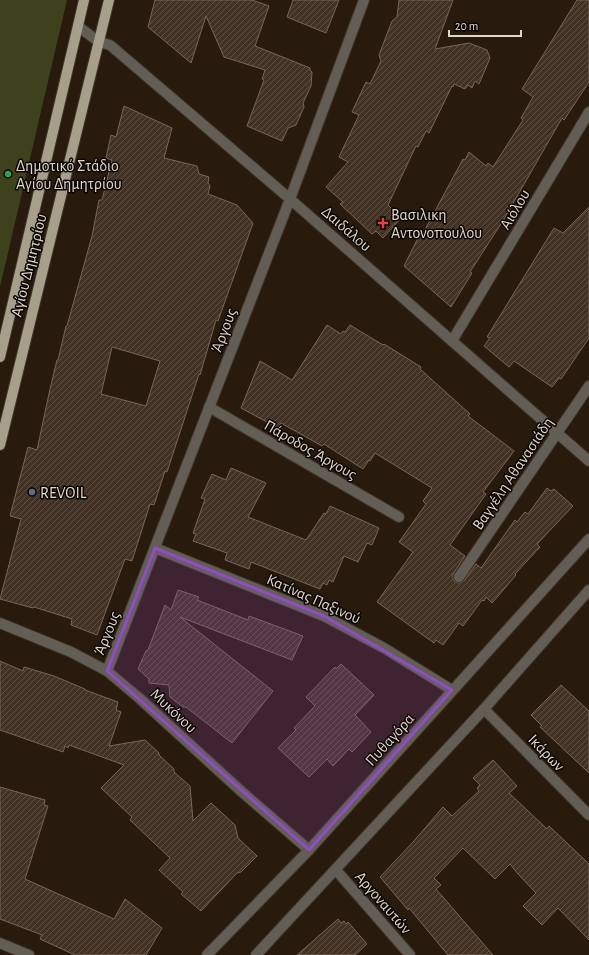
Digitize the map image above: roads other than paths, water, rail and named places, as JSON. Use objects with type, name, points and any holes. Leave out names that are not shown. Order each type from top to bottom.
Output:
[{"type":"main road","name":"Αγίου Δημητρίου","points":[[0,358],[79,27],[84,0]]},
{"type":"main road","name":"Αγίου Δημητρίου","points":[[0,445],[109,0]]},
{"type":"street","name":"Άργους","points":[[107,671],[156,548],[290,199],[364,0]]},
{"type":"street","name":"Δαιδάλου","points":[[79,27],[99,42],[110,45],[290,199],[589,461]]},
{"type":"street","name":"Αιόλου","points":[[452,341],[589,112]]},
{"type":"street","name":"Βαγγέλη Αθανασιάδη","points":[[459,578],[589,386]]},
{"type":"street","name":"Πάροδος Άργους","points":[[209,407],[399,517]]},
{"type":"street","name":"Πυθαγόρα","points":[[207,955],[309,850],[589,539]]},
{"type":"street","name":"Κατίνας Παξινού","points":[[156,548],[324,616],[384,648],[452,690]]},
{"type":"street","points":[[256,955],[484,709],[589,590]]},
{"type":"street","name":"Μυκόνου","points":[[0,623],[71,652],[107,671],[309,850]]},
{"type":"street","name":"Ικάρων","points":[[484,709],[589,815]]},
{"type":"street","name":"Αργοναυτών","points":[[336,870],[410,955]]},
{"type":"street","points":[[0,943],[30,955]]},
{"type":"place","name":"Δημοτικό Στάδιο Αγίου Δημητρίου","points":[[8,174]]},
{"type":"place","name":"Βασιλικη Αντονοπουλου","points":[[383,223]]},
{"type":"place","name":"REVOIL","points":[[32,492]]}]
